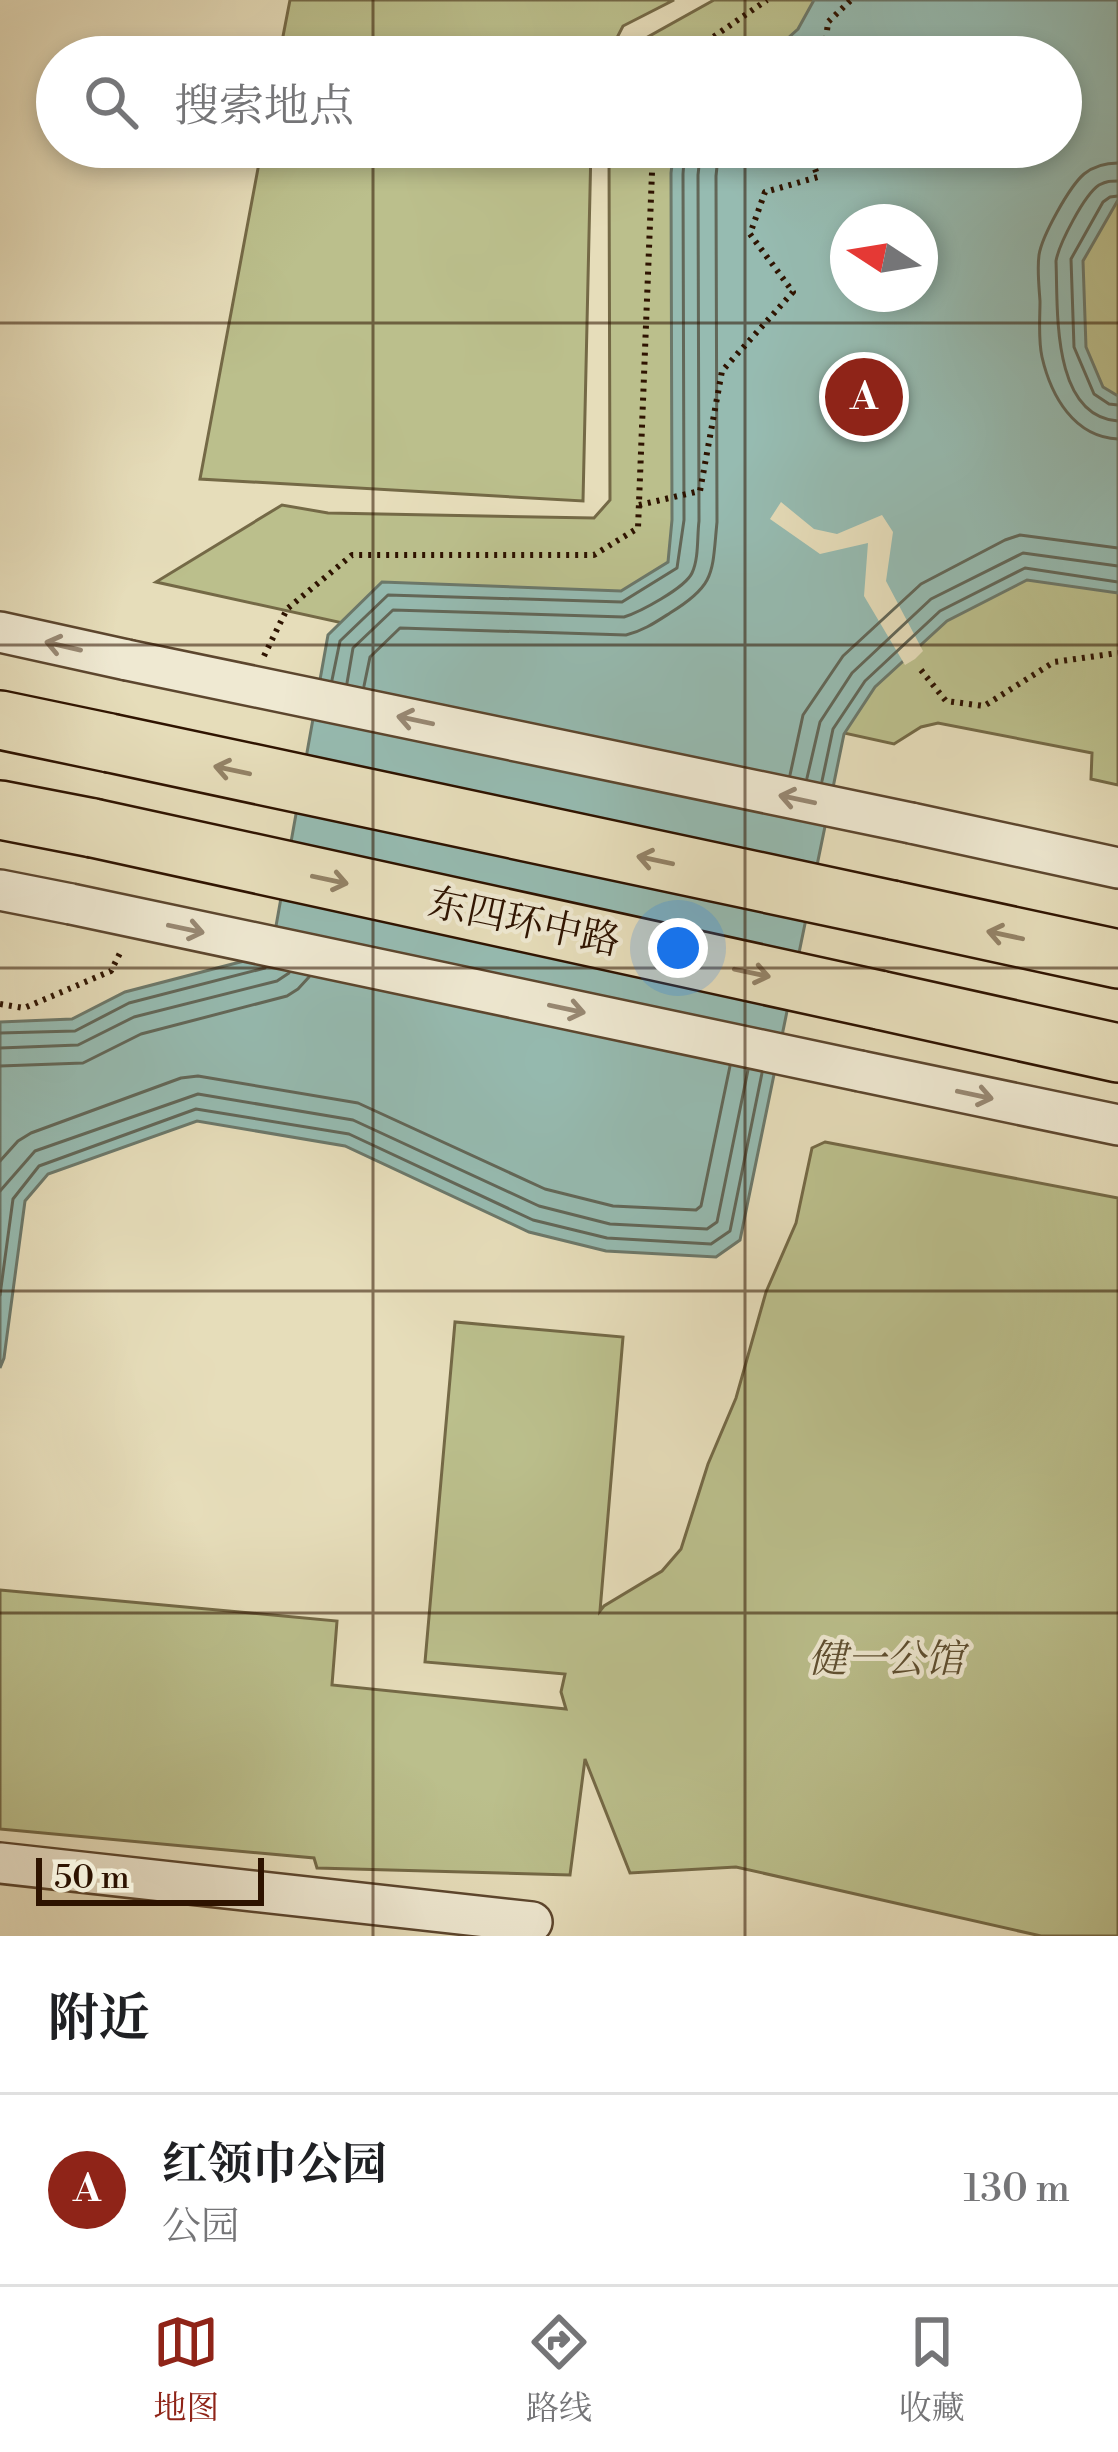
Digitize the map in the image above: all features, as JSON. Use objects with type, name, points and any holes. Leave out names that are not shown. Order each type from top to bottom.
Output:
[{"type":"highway","points":[[0,720],[1118,959]]},
{"type":"highway","name":"东四环中路","points":[[0,810],[1118,1053]]},
{"type":"street","points":[[0,632],[1118,868]]},
{"type":"street","points":[[0,890],[1118,1125]]},
{"type":"street","points":[[0,1863],[532,1922]]},
{"type":"path","points":[[715,36],[767,0]]},
{"type":"path","points":[[826,36],[828,22],[850,0]]},
{"type":"path","points":[[256,673],[287,609],[352,555],[594,555],[638,528],[652,168]]},
{"type":"path","points":[[639,505],[700,490],[722,371],[793,292],[750,234],[765,192],[818,177],[815,168]]},
{"type":"path","points":[[921,670],[946,701],[984,706],[1054,662],[1118,653]]},
{"type":"path","points":[[0,1004],[24,1008],[111,971],[122,950]]},
{"type":"green space","points":[[290,0],[674,0],[623,26],[618,36],[283,36]]},
{"type":"green space","points":[[714,0],[1118,0],[1118,785],[1091,779],[1092,753],[938,723],[921,727],[894,744],[156,582],[282,505],[328,513],[594,518],[610,500],[609,168],[1082,168],[1082,36],[650,36]]},
{"type":"green space","points":[[258,168],[591,168],[583,501],[200,479]]},
{"type":"green space","name":"健一公馆","points":[[825,1142],[1118,1198],[1118,1936],[1041,1936],[736,1867],[630,1873],[585,1759],[570,1875],[317,1868],[314,1858],[0,1829],[0,1590],[337,1621],[332,1685],[566,1709],[561,1692],[565,1674],[425,1662],[455,1322],[623,1337],[600,1611],[662,1571],[681,1549],[708,1464],[736,1398],[766,1292],[796,1223],[812,1148]]},
{"type":"water","points":[[814,0],[1118,0],[1118,200],[1083,261],[1086,347],[1103,387],[1118,396],[1118,593],[1027,580],[947,621],[875,687],[844,734],[740,1240],[716,1257],[606,1251],[529,1232],[345,1146],[197,1121],[48,1174],[25,1201],[0,1368],[0,1022],[72,1019],[125,992],[271,954],[328,635],[382,582],[621,591],[668,562],[672,520],[672,168],[1082,168],[1082,36],[790,36]]},
{"type":"pier","points":[[781,502],[814,529],[837,534],[882,515],[893,532],[886,581],[923,651],[915,659],[905,665],[864,596],[868,543],[820,554],[770,519]]},
{"type":"place","name":"红领巾公园","points":[[864,397]]}]
